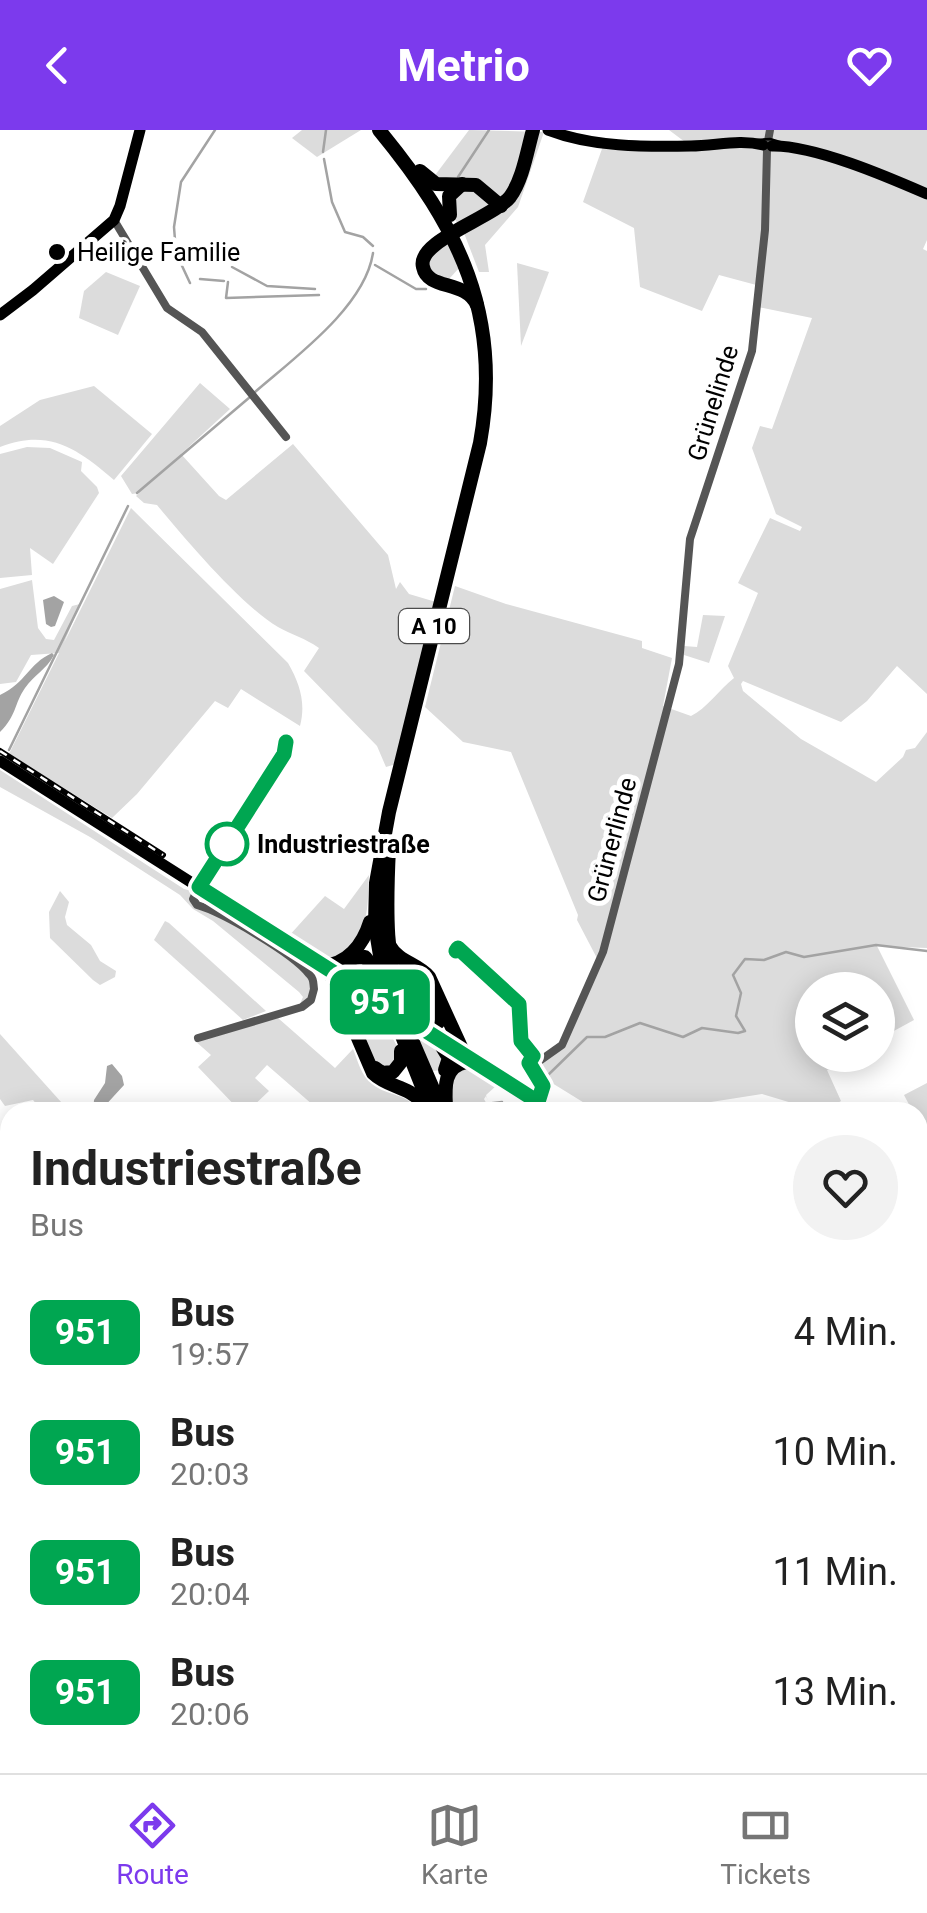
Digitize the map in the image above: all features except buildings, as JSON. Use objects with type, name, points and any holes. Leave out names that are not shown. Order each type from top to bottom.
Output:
[{"type":"highway","name":"A 10","points":[[383,130],[420,172],[450,215],[466,247],[482,296],[491,344],[491,400],[477,476],[390,829],[380,887],[385,967],[400,1022],[431,1102]]},
{"type":"highway","name":"A 10","points":[[383,130],[426,190],[461,251],[482,318],[487,378],[482,432],[379,856],[375,925],[383,983],[395,1023],[431,1102]]},
{"type":"highway","points":[[482,318],[468,292],[437,282],[424,272],[423,258],[429,248],[501,206],[516,185],[533,130]]},
{"type":"highway","points":[[420,172],[436,184],[476,185],[501,206]]},
{"type":"highway","points":[[450,215],[449,196],[462,184]]},
{"type":"highway","points":[[437,282],[458,272],[461,251]]},
{"type":"highway","points":[[390,829],[387,940],[396,993],[433,1102]]},
{"type":"highway","points":[[379,856],[371,892],[370,922],[376,971],[401,1051],[430,1102]]},
{"type":"highway","points":[[370,922],[355,951],[326,970],[372,1073],[382,1081],[408,1089],[424,1102]]},
{"type":"highway","points":[[387,940],[399,959],[420,968],[429,977],[466,1060],[454,1065],[438,1102]]},
{"type":"highway","points":[[353,985],[345,970],[352,958],[366,958],[376,971]]},
{"type":"highway","points":[[396,993],[399,980],[407,972],[418,973],[428,982],[441,1017],[434,1028],[415,1025]]},
{"type":"highway","points":[[378,1002],[362,1002],[353,1011],[373,1066],[382,1073],[393,1072],[401,1062],[401,1051]]},
{"type":"highway","points":[[423,1065],[434,1073],[445,1070],[450,1058],[441,1045]]},
{"type":"main road","points":[[0,315],[114,220],[140,130]]},
{"type":"main road","points":[[548,130],[586,142],[685,146],[768,141],[889,178],[927,194]]},
{"type":"main road","points":[[0,763],[378,1002]]},
{"type":"main road","points":[[160,865],[466,1060]]},
{"type":"main road","points":[[415,1025],[534,1102]]},
{"type":"street","name":"Grünelinde","points":[[666,713],[681,652],[689,545],[752,351],[765,230],[768,141]]},
{"type":"street","points":[[114,220],[167,308],[196,326],[286,437]]},
{"type":"street","name":"Grünerlinde","points":[[532,1062],[562,1045],[606,944],[666,713]]},
{"type":"street","points":[[197,890],[193,898],[198,906],[220,912],[276,949],[308,973],[314,989],[302,1007],[198,1038]]},
{"type":"street","points":[[542,1102],[543,1086],[532,1062],[547,1056]]},
{"type":"shaded area","points":[[302,130],[361,130],[317,157],[292,138]]},
{"type":"shaded area","points":[[469,130],[544,132],[518,207],[485,245],[489,272],[479,272],[464,233],[503,208],[479,181],[437,181],[436,174]]},
{"type":"shaded area","points":[[669,130],[927,130],[927,240],[923,249],[927,251],[927,694],[897,666],[867,701],[841,722],[743,681],[741,684],[743,691],[801,739],[876,782],[906,750],[915,748],[927,732],[927,948],[877,946],[890,972],[795,972],[795,1072],[828,1072],[839,1102],[789,1102],[762,1094],[711,1102],[583,1102],[552,1083],[549,1085],[537,1066],[563,1045],[600,964],[577,920],[511,752],[463,742],[425,707],[455,586],[642,641],[642,648],[672,658],[663,706],[691,716],[734,678],[728,666],[758,593],[738,583],[770,518],[800,531],[802,527],[776,514],[752,448],[760,426],[772,429],[812,318],[758,307],[760,286],[719,275],[702,311],[640,287],[634,228],[583,202],[603,146],[685,142]]},
{"type":"shaded area","points":[[468,185],[495,205],[460,228],[451,212],[450,196]]},
{"type":"shaded area","points":[[446,239],[459,268],[449,279],[439,280],[424,262]]},
{"type":"shaded area","points":[[517,263],[549,272],[521,346]]},
{"type":"shaded area","points":[[106,272],[140,286],[118,335],[79,318],[84,291]]},
{"type":"shaded area","points":[[200,383],[230,409],[181,454],[219,496],[226,500],[293,444],[388,555],[396,589],[400,582],[409,594],[436,602],[396,764],[386,767],[377,746],[304,671],[319,648],[278,627],[248,604],[157,505],[144,503],[136,496],[139,493],[132,494],[121,476]]},
{"type":"shaded area","points":[[94,386],[152,434],[114,480],[62,445],[33,440],[0,447],[0,426],[40,400]]},
{"type":"shaded area","points":[[27,447],[50,448],[82,462],[81,471],[99,493],[53,564],[30,548],[32,575],[0,578],[0,454]]},
{"type":"shaded area","points":[[131,508],[288,663],[299,686],[302,709],[300,726],[241,689],[228,708],[215,701],[112,818],[9,754],[59,653],[31,655],[16,682],[0,684],[0,589],[32,580],[38,628],[46,639],[54,640],[72,606],[80,604],[64,643]]},
{"type":"shaded area","points":[[54,596],[64,602],[55,626],[51,627],[46,624],[43,600]]},
{"type":"shaded area","points":[[703,615],[725,616],[709,663],[684,655],[684,646],[697,647]]},
{"type":"shaded area","points":[[52,653],[51,660],[25,688],[0,732],[0,695]]},
{"type":"shaded area","points":[[0,770],[192,891],[192,898],[288,957],[312,982],[309,999],[299,1006],[303,997],[299,992],[180,895],[90,837],[0,787]]},
{"type":"shaded area","points":[[369,875],[366,917],[351,948],[326,963],[288,937],[325,896],[344,909]]},
{"type":"shaded area","points":[[60,891],[69,902],[67,925],[91,945],[100,961],[116,971],[115,977],[100,985],[50,938],[49,912]]},
{"type":"shaded area","points":[[165,921],[266,1011],[243,1020],[154,940]]},
{"type":"shaded area","points":[[407,973],[421,975],[440,1012],[430,1027],[404,1014],[398,983]]},
{"type":"shaded area","points":[[895,982],[914,1020],[895,1030]]},
{"type":"shaded area","points":[[373,1005],[384,1011],[389,1028],[385,1034],[392,1037],[398,1048],[398,1066],[376,1069],[354,1018],[357,1006]]},
{"type":"shaded area","points":[[278,1018],[335,1068],[353,1049],[368,1081],[410,1102],[310,1102],[267,1065],[255,1078],[269,1091],[257,1102],[231,1102],[198,1067],[211,1055],[194,1040]]},
{"type":"shaded area","points":[[411,1028],[441,1048],[443,1070],[431,1071],[423,1062]]},
{"type":"shaded area","points":[[0,1034],[61,1102],[0,1099]]},
{"type":"shaded area","points":[[112,1064],[124,1085],[108,1102],[94,1102],[105,1083],[107,1066]]},
{"type":"shaded area","points":[[469,1066],[508,1092],[508,1095],[497,1085],[486,1095],[486,1102],[447,1102],[448,1077]]},
{"type":"shaded area","points":[[927,1083],[927,1102],[908,1102],[904,1095]]},
{"type":"waterway","points":[[190,283],[176,253],[174,227],[181,182],[215,130]]},
{"type":"waterway","points":[[323,152],[326,130]]},
{"type":"waterway","points":[[458,177],[489,130]]},
{"type":"waterway","points":[[324,159],[332,202],[345,232],[363,237],[373,246]]},
{"type":"waterway","points":[[255,392],[342,312],[357,293],[373,253]]},
{"type":"waterway","points":[[375,265],[416,289],[426,289]]},
{"type":"waterway","points":[[232,267],[267,286],[315,289]]},
{"type":"waterway","points":[[200,279],[224,281]]},
{"type":"waterway","points":[[228,282],[226,298],[319,295]]},
{"type":"waterway","points":[[137,493],[250,397]]},
{"type":"waterway","points":[[9,750],[128,506]]},
{"type":"waterway","points":[[546,1077],[587,1037],[605,1037],[640,1023],[683,1037],[702,1028],[745,1031],[736,1016],[741,993],[733,975],[745,959],[764,960],[786,952],[804,957],[876,945],[927,951]]},
{"type":"waterway","points":[[532,1094],[539,1085]]},
{"type":"tram line","points":[[555,130],[603,141],[694,144],[770,139],[889,175],[927,192]]},
{"type":"railway","points":[[0,751],[163,855]]},
{"type":"bus line","name":"951","points":[[286,742],[284,754],[199,887],[538,1102],[543,1086],[529,1063],[533,1056],[521,1041],[519,1004],[458,948],[456,951]]},
{"type":"place","name":"Heilige Familie","points":[[57,252]]},
{"type":"place","name":"Industriestraße","points":[[227,844]]}]
